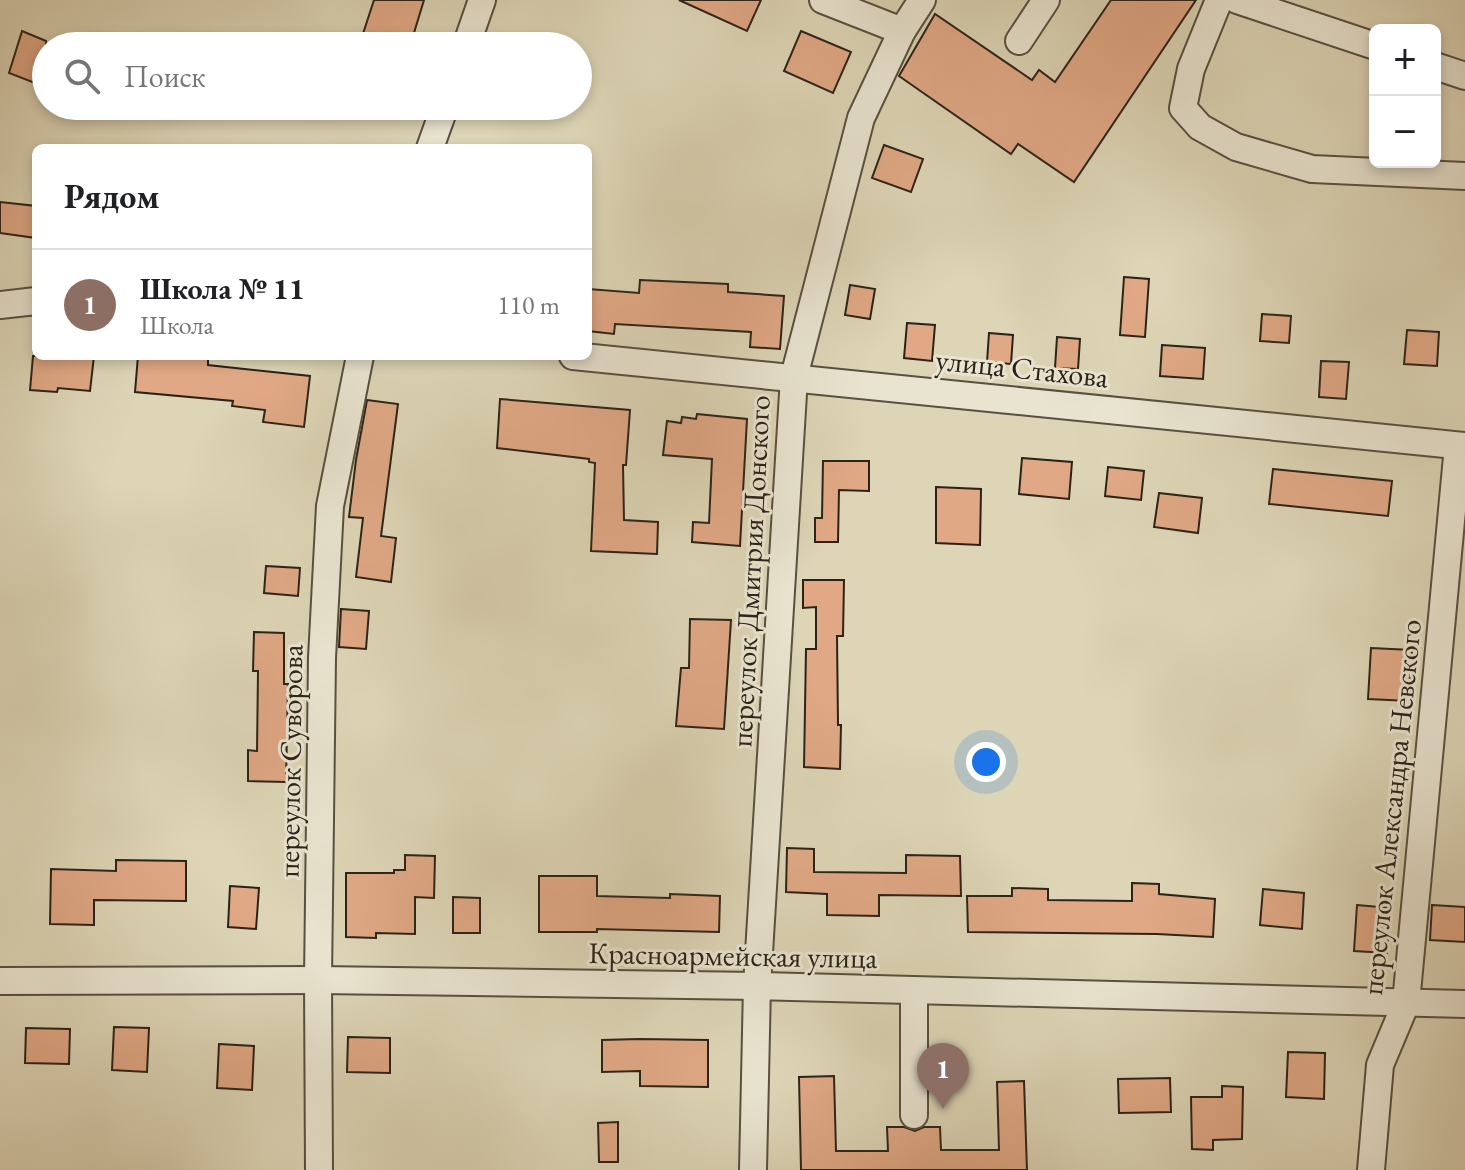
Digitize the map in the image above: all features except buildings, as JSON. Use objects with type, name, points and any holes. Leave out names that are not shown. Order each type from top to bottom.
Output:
[{"type":"street","points":[[471,32],[482,0]]},
{"type":"street","points":[[823,0],[902,31]]},
{"type":"street","name":"переулок Дмитрия Донского","points":[[753,1170],[757,986],[794,377],[861,118],[902,31],[922,0]]},
{"type":"street","points":[[1019,41],[1046,0]]},
{"type":"street","points":[[1219,0],[1191,69],[1183,108],[1200,127],[1236,147],[1312,169],[1465,176]]},
{"type":"street","points":[[1237,0],[1369,44]]},
{"type":"street","points":[[1441,68],[1465,76]]},
{"type":"street","points":[[431,144],[440,120]]},
{"type":"street","points":[[0,305],[32,301]]},
{"type":"street","name":"улица Стахова","points":[[592,358],[1462,446]]},
{"type":"street","name":"переулок Суворова","points":[[319,1170],[322,658],[330,506],[359,360]]},
{"type":"street","name":"переулок Александра Невского","points":[[1371,1170],[1380,1065],[1406,1003],[1462,446]]},
{"type":"street","name":"Красноармейская улица","points":[[0,981],[318,980],[757,986],[1465,1004]]},
{"type":"street","points":[[914,991],[914,1115]]},
{"type":"place","name":"Школа № 11","points":[[943,1109]]}]
